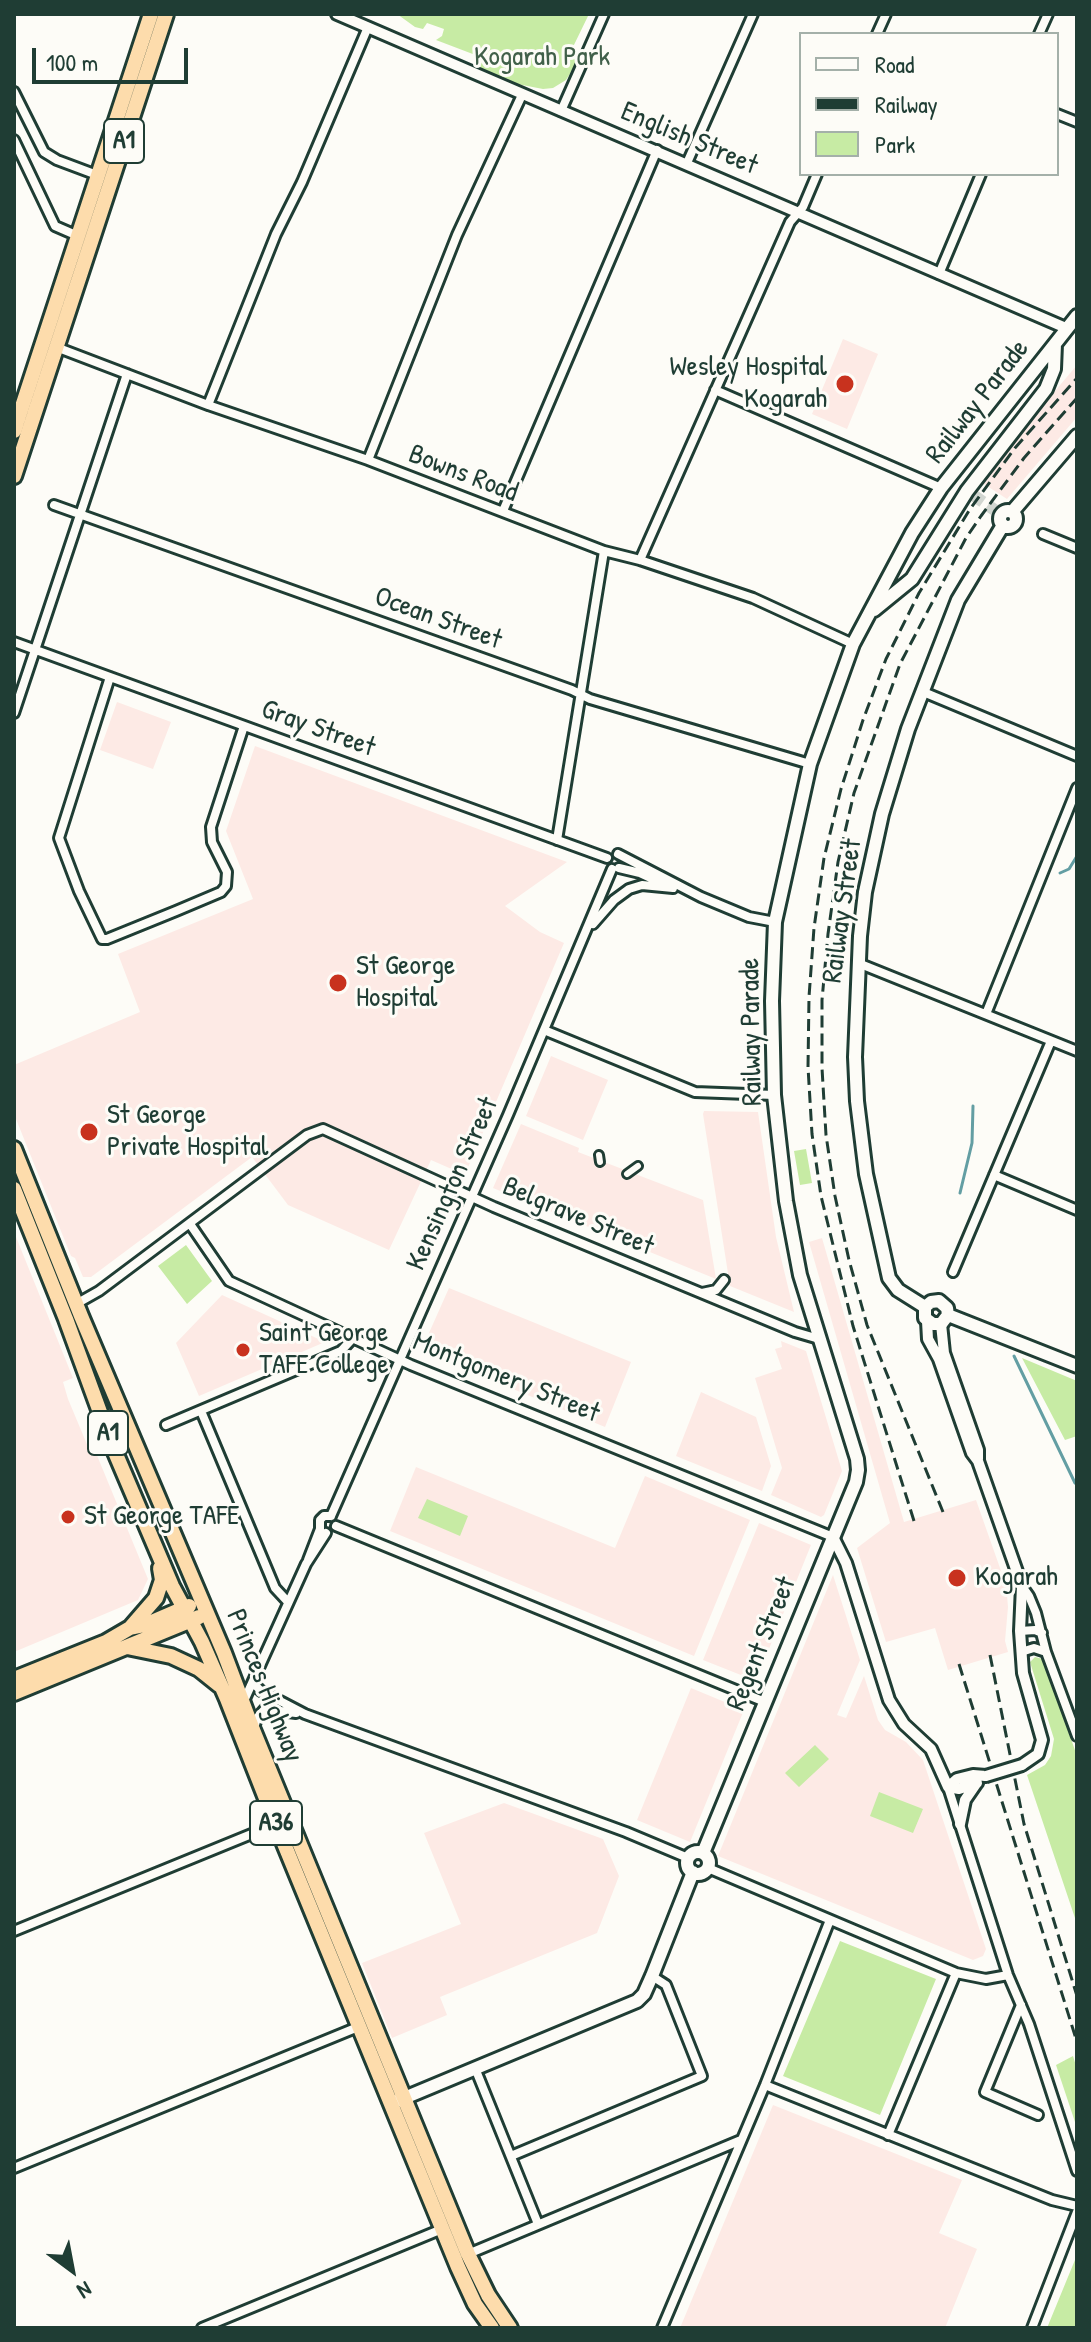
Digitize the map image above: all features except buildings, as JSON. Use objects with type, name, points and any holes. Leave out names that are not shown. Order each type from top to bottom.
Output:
[{"type":"highway","name":"A1","points":[[14,431],[151,14]]},
{"type":"highway","name":"A1","points":[[14,476],[166,14]]},
{"type":"highway","name":"Princes Highway","points":[[14,1149],[69,1307],[103,1421],[159,1555],[222,1687],[358,2027],[397,2100],[488,2295],[510,2328]]},
{"type":"highway","name":"Princes Highway","points":[[14,1189],[204,1608],[397,2100],[442,2229],[470,2293],[492,2328]]},
{"type":"highway","name":"A1","points":[[14,1679],[106,1642],[130,1628],[153,1605],[160,1590],[159,1555]]},
{"type":"highway","points":[[14,1693],[127,1647],[204,1608]]},
{"type":"highway","name":"A1","points":[[130,1628],[187,1615]]},
{"type":"highway","points":[[127,1647],[171,1656],[199,1669],[222,1687]]},
{"type":"main road","name":"Railway Parade","points":[[855,1453],[795,1254],[774,1095],[772,1001],[775,922],[810,764],[853,644],[889,574],[941,488],[1077,316]]},
{"type":"main road","name":"Railway Parade","points":[[869,614],[907,584],[1046,389],[1054,369],[1055,344]]},
{"type":"main road","name":"Railway Street","points":[[926,1314],[889,1278],[866,1174],[855,1057],[858,963],[865,892],[893,774],[921,691],[958,600],[1004,516],[1077,436]]},
{"type":"main road","points":[[889,574],[902,580],[917,571]]},
{"type":"main road","points":[[944,1319],[947,1308],[939,1301],[931,1302],[926,1314],[933,1324],[944,1319],[1077,1366]]},
{"type":"main road","name":"Regent Street","points":[[703,1853],[857,1476],[855,1453]]},
{"type":"main road","points":[[696,1852],[703,1853],[708,1858],[708,1868],[703,1873],[693,1872],[688,1868],[688,1858],[696,1852]]},
{"type":"main road","points":[[397,2100],[634,2003],[644,1994],[693,1872]]},
{"type":"street","name":"English Street","points":[[337,14],[1066,328]]},
{"type":"street","points":[[561,111],[604,14]]},
{"type":"street","points":[[687,163],[753,14]]},
{"type":"street","points":[[208,405],[276,234],[302,182],[368,27]]},
{"type":"street","points":[[15,95],[44,152],[97,175]]},
{"type":"street","points":[[368,460],[457,235],[522,95]]},
{"type":"street","points":[[14,140],[52,222],[59,229],[78,236]]},
{"type":"street","points":[[503,511],[657,150]]},
{"type":"street","points":[[640,560],[790,222],[798,213],[816,176]]},
{"type":"street","points":[[939,274],[980,176]]},
{"type":"street","name":"Bowns Road","points":[[56,347],[208,405],[368,460],[604,551],[753,598],[853,644]]},
{"type":"street","points":[[14,713],[127,374]]},
{"type":"street","points":[[715,390],[941,488]]},
{"type":"street","name":"Ocean Street","points":[[54,505],[581,694],[810,764]]},
{"type":"street","points":[[1043,534],[1077,548]]},
{"type":"street","points":[[557,840],[604,551]]},
{"type":"street","name":"Gray Street","points":[[14,642],[607,858]]},
{"type":"street","points":[[110,677],[59,838],[98,936],[107,939],[221,892],[226,886],[227,872],[212,842],[211,827],[244,726]]},
{"type":"street","points":[[921,691],[1077,756]]},
{"type":"street","points":[[986,1014],[1077,788]]},
{"type":"street","points":[[701,897],[640,873],[607,865],[607,858],[618,854],[701,897],[749,917],[775,922]]},
{"type":"street","points":[[615,868],[622,860],[618,854]]},
{"type":"street","name":"Kensington Street","points":[[331,1516],[615,868]]},
{"type":"street","points":[[586,932],[614,900],[629,889],[642,885],[673,888]]},
{"type":"street","points":[[858,963],[1077,1051]]},
{"type":"street","points":[[544,1030],[695,1092],[774,1095]]},
{"type":"street","points":[[953,1272],[1051,1041]]},
{"type":"street","name":"Belgrave Street","points":[[190,1224],[307,1135],[323,1129],[701,1293],[819,1339]]},
{"type":"street","points":[[627,1174],[638,1166]]},
{"type":"street","points":[[994,1175],[1077,1210]]},
{"type":"street","points":[[69,1307],[99,1291],[190,1224]]},
{"type":"street","name":"Montgomery Street","points":[[190,1224],[229,1281],[399,1359],[833,1537]]},
{"type":"street","points":[[701,1293],[716,1290],[724,1280]]},
{"type":"street","points":[[926,1314],[928,1339],[939,1359],[1022,1586],[1029,1596],[1077,1736]]},
{"type":"street","points":[[944,1319],[944,1353],[978,1450],[978,1461]]},
{"type":"street","points":[[166,1425],[341,1351],[353,1338]]},
{"type":"street","points":[[201,1411],[275,1588],[288,1602]]},
{"type":"street","points":[[331,1516],[336,1526],[333,1531],[323,1531],[319,1523],[322,1518],[331,1516]]},
{"type":"street","points":[[336,1526],[765,1702]]},
{"type":"street","points":[[242,1703],[323,1531]]},
{"type":"street","points":[[833,1537],[846,1563],[891,1706],[904,1724],[931,1749],[948,1787],[1008,1975],[1053,2092],[1077,2171]]},
{"type":"street","points":[[948,1787],[957,1779],[986,1776],[1022,1765],[1038,1754],[1042,1740],[1023,1673],[1021,1652],[1022,1586]]},
{"type":"street","points":[[1020,1631],[1042,1633]]},
{"type":"street","points":[[1021,1652],[1034,1648],[1046,1652]]},
{"type":"street","points":[[253,1683],[261,1691],[305,1714],[626,1832],[688,1858]]},
{"type":"street","points":[[253,1730],[257,1718],[265,1709],[305,1714]]},
{"type":"street","points":[[960,1824],[965,1800],[986,1776]]},
{"type":"street","points":[[948,1787],[959,1789],[976,1784]]},
{"type":"street","points":[[14,1931],[276,1824]]},
{"type":"street","points":[[708,1868],[956,1973],[986,1979],[1008,1975]]},
{"type":"street","points":[[662,2328],[765,2085],[830,1920]]},
{"type":"street","points":[[888,2135],[956,1973]]},
{"type":"street","points":[[511,2156],[702,2076],[666,1985],[652,1976]]},
{"type":"street","points":[[1021,2005],[985,2092],[1038,2115]]},
{"type":"street","points":[[14,2168],[358,2027]]},
{"type":"street","points":[[475,2068],[538,2224]]},
{"type":"street","points":[[765,2085],[1052,2200],[1077,2206]]},
{"type":"street","points":[[468,2254],[742,2140]]},
{"type":"street","points":[[1032,2328],[1077,2212]]},
{"type":"street","points":[[202,2328],[442,2229]]},
{"type":"shaded area","name":"Wesley Hospital Kogarah","points":[[843,339],[878,354],[847,429],[812,414]]},
{"type":"shaded area","points":[[1077,365],[1077,417],[1007,499],[981,482],[1012,442]]},
{"type":"shaded area","points":[[117,702],[171,722],[153,769],[100,750]]},
{"type":"shaded area","name":"St George Hospital","points":[[255,746],[567,862],[505,906],[540,932],[564,943],[466,1172],[463,1174],[431,1160],[389,1250],[288,1205],[252,1157],[91,1277],[83,1277],[75,1258],[71,1256],[14,1114],[14,1065],[140,1012],[118,954],[253,899],[226,831]]},
{"type":"shaded area","points":[[551,1056],[608,1080],[583,1140],[526,1116]]},
{"type":"shaded area","points":[[704,1111],[758,1112],[776,1237],[794,1312],[730,1286]]},
{"type":"shaded area","points":[[521,1124],[579,1148],[578,1152],[703,1200],[716,1279],[493,1188]]},
{"type":"shaded area","name":"St George TAFE","points":[[14,1232],[73,1378],[63,1382],[68,1399],[91,1454],[96,1453],[148,1579],[138,1600],[14,1652]]},
{"type":"shaded area","points":[[822,1238],[904,1522],[976,1500],[1006,1585],[1005,1641],[1008,1652],[948,1670],[935,1628],[886,1642],[857,1548],[890,1523],[809,1242]]},
{"type":"shaded area","points":[[449,1288],[631,1362],[605,1427],[421,1351]]},
{"type":"shaded area","name":"Saint George TAFE College","points":[[222,1295],[325,1342],[199,1396],[176,1343]]},
{"type":"shaded area","points":[[781,1341],[806,1351],[842,1471],[821,1517],[771,1495],[782,1468],[755,1378],[782,1369],[775,1349],[782,1347]]},
{"type":"shaded area","points":[[701,1392],[756,1417],[771,1466],[762,1491],[676,1456]]},
{"type":"shaded area","points":[[416,1467],[615,1548],[645,1476],[750,1520],[694,1656],[390,1531]]},
{"type":"shaded area","points":[[759,1523],[811,1545],[756,1681],[703,1660]]},
{"type":"shaded area","points":[[833,1575],[860,1660],[837,1715],[846,1718],[864,1676],[878,1720],[885,1730],[906,1742],[923,1760],[986,1949],[983,1956],[973,1960],[718,1856]]},
{"type":"shaded area","points":[[691,1688],[744,1710],[690,1842],[637,1820]]},
{"type":"shaded area","points":[[504,1803],[603,1839],[619,1876],[597,1933],[440,1997],[447,2015],[392,2038],[362,1963],[461,1924],[424,1833]]},
{"type":"shaded area","points":[[773,2105],[962,2180],[939,2233],[977,2249],[945,2328],[680,2328]]},
{"type":"green space","name":"Kogarah Park","points":[[397,14],[589,14],[572,49],[581,54],[575,66],[566,80],[553,88],[543,89],[512,83],[481,69],[478,56],[436,40],[442,36],[444,29],[427,23],[423,29],[415,27]]},
{"type":"green space","points":[[806,1149],[812,1183],[800,1185],[794,1151]]},
{"type":"green space","points":[[186,1245],[212,1281],[187,1304],[158,1266]]},
{"type":"green space","points":[[1022,1358],[1077,1381],[1077,1436],[1065,1440]]},
{"type":"green space","points":[[427,1499],[468,1516],[460,1536],[418,1518]]},
{"type":"green space","points":[[1035,1657],[1043,1659],[1077,1756],[1077,1924],[1027,1775],[1045,1765],[1051,1756],[1054,1739],[1030,1662]]},
{"type":"green space","points":[[815,1745],[829,1759],[799,1787],[785,1773]]},
{"type":"green space","points":[[879,1792],[923,1809],[913,1833],[870,1816]]},
{"type":"green space","points":[[840,1941],[936,1979],[880,2115],[783,2076]]},
{"type":"green space","points":[[1073,2056],[1077,2069],[1077,2128],[1056,2065]]},
{"type":"green space","points":[[1077,2255],[1077,2328],[1047,2328]]},
{"type":"waterway","points":[[1060,873],[1069,869],[1077,856]]},
{"type":"waterway","points":[[960,1193],[972,1143],[973,1106]]},
{"type":"waterway","points":[[1014,1356],[1075,1483]]},
{"type":"tunnel","points":[[973,495],[999,513]]},
{"type":"railway","points":[[914,1521],[853,1326],[821,1196],[812,1134],[808,1067],[814,928],[824,858],[841,789],[886,659],[919,593],[970,509],[1015,448],[1077,378]]},
{"type":"railway","points":[[943,1512],[867,1325],[835,1196],[826,1135],[822,1068],[822,1000],[828,934],[838,862],[854,793],[900,664],[966,538],[1024,458],[1077,398]]},
{"type":"railway","points":[[990,1655],[1024,1824],[1077,1996]]},
{"type":"railway","points":[[959,1664],[1077,2042]]},
{"type":"place","name":"Wesley Hospital Kogarah","points":[[845,384]]},
{"type":"place","name":"St George Hospital","points":[[338,983]]},
{"type":"place","name":"St George Private Hospital","points":[[89,1132]]},
{"type":"place","name":"Saint George TAFE College","points":[[243,1350]]},
{"type":"place","name":"St George TAFE","points":[[68,1517]]},
{"type":"place","name":"Kogarah","points":[[957,1578]]}]
